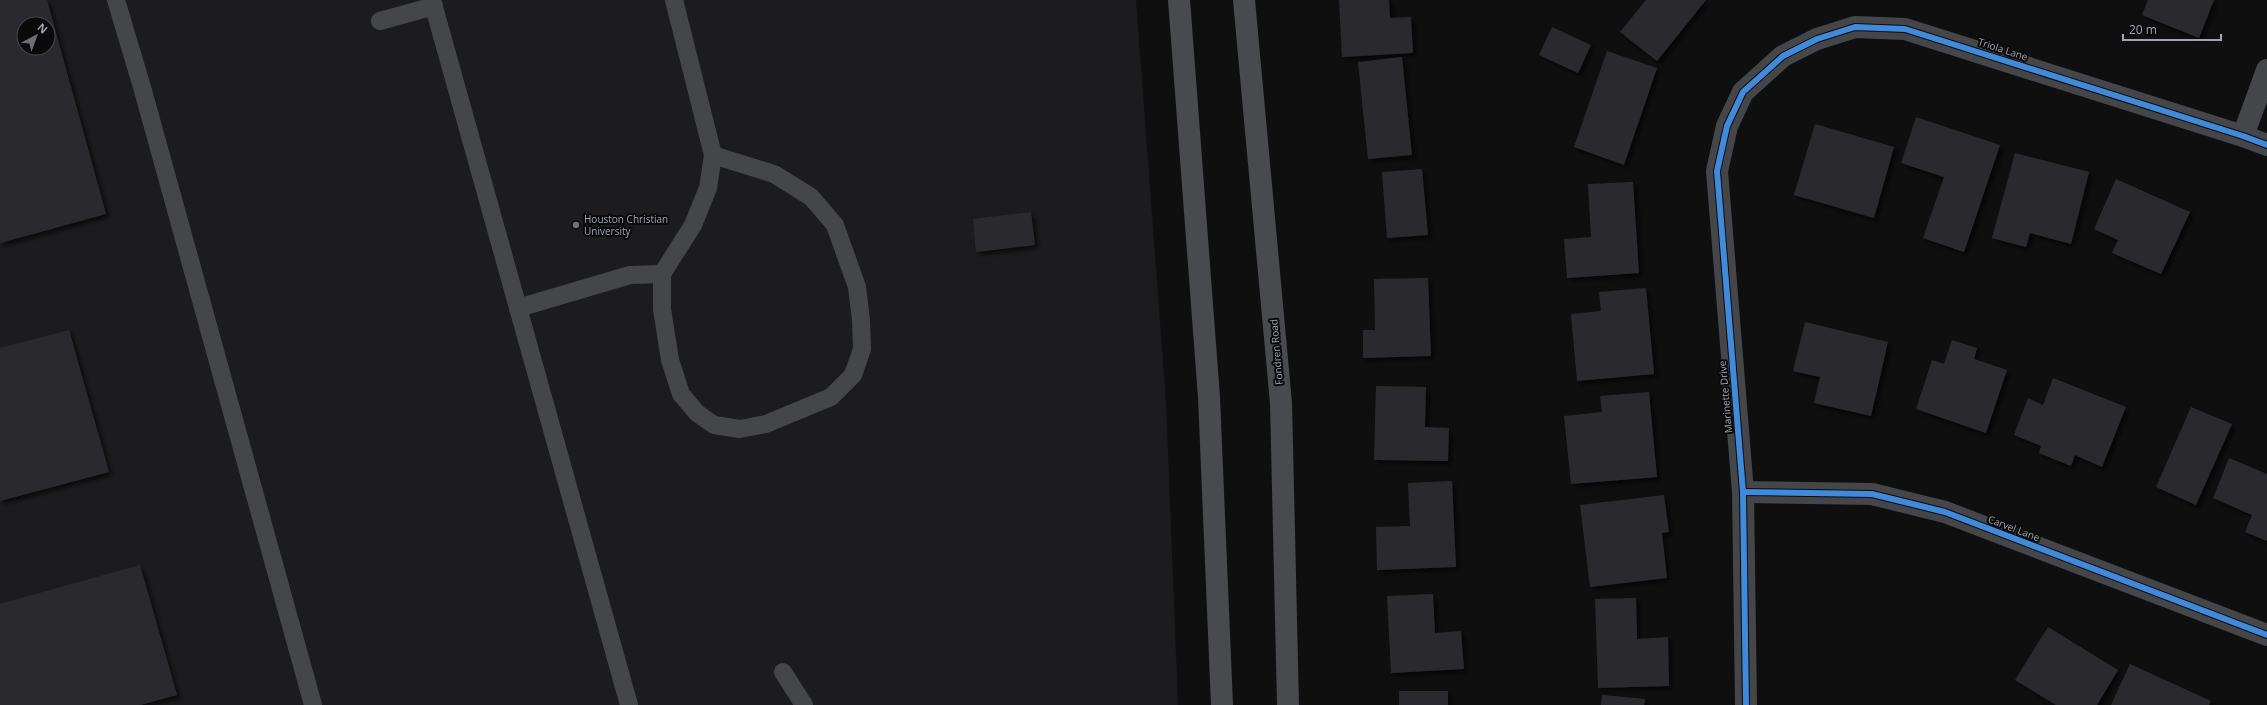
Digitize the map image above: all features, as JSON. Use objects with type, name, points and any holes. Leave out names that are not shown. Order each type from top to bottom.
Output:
[{"type":"main road","points":[[1179,0],[1209,397],[1222,705]]},
{"type":"main road","name":"Fondren Road","points":[[1244,0],[1281,403],[1288,705]]},
{"type":"street","name":"Triola Lane","points":[[1743,92],[1783,56],[1817,39],[1855,27],[1905,29],[2244,136],[2267,145]]},
{"type":"street","points":[[2244,136],[2267,70]]},
{"type":"street","name":"Marinette Drive","points":[[1743,92],[1727,126],[1717,171],[1743,492],[1746,705]]},
{"type":"street","name":"Carvel Lane","points":[[1743,492],[1872,494],[1945,512],[2267,635]]},
{"type":"lane","points":[[116,0],[144,95],[313,705]]},
{"type":"lane","points":[[674,0],[713,155],[708,188],[693,225],[662,274],[662,309],[670,360],[681,394],[697,413],[714,425],[740,429],[766,424],[831,397],[853,375],[862,349],[861,320],[857,287],[835,225],[811,197],[774,174],[713,155]]},
{"type":"lane","points":[[380,21],[433,3],[629,705]]},
{"type":"lane","points":[[518,308],[630,275],[662,274]]},
{"type":"lane","points":[[783,672],[804,705]]},
{"type":"shaded area","name":"Houston Christian University","points":[[0,0],[1136,0],[1166,402],[1178,705],[0,705]]},
{"type":"building","points":[[0,0],[47,0],[51,16],[16,16],[16,56],[56,56],[56,33],[106,214],[0,243]]},
{"type":"building","points":[[1339,0],[1389,0],[1390,18],[1411,17],[1413,53],[1342,57]]},
{"type":"building","points":[[1646,0],[1706,0],[1657,61],[1620,32]]},
{"type":"building","points":[[2148,0],[2214,0],[2199,38],[2142,15]]},
{"type":"building","points":[[1552,27],[1591,45],[1578,73],[1539,55]]},
{"type":"building","points":[[1607,51],[1657,68],[1624,165],[1574,147]]},
{"type":"building","points":[[1402,57],[1412,155],[1368,159],[1358,62]]},
{"type":"building","points":[[1916,117],[2000,145],[1964,252],[1923,238],[1944,177],[1901,163]]},
{"type":"building","points":[[1815,124],[1894,147],[1874,218],[1794,195]]},
{"type":"building","points":[[2015,153],[2089,172],[2071,244],[2030,233],[2026,247],[1992,238]]},
{"type":"building","points":[[1422,169],[1428,235],[1387,238],[1382,172]]},
{"type":"building","points":[[2116,179],[2190,212],[2161,274],[2112,253],[2118,240],[2094,229]]},
{"type":"building","points":[[1633,182],[1639,273],[1567,278],[1564,239],[1591,237],[1588,184]]},
{"type":"building","points":[[1031,212],[1035,245],[976,252],[973,219]]},
{"type":"building","points":[[1428,278],[1431,356],[1363,358],[1363,330],[1375,330],[1374,279]]},
{"type":"building","points":[[1646,288],[1654,374],[1577,381],[1571,314],[1601,311],[1599,292]]},
{"type":"building","points":[[1805,322],[1888,342],[1871,416],[1814,403],[1820,377],[1793,371]]},
{"type":"building","points":[[69,330],[109,472],[0,501],[0,348]]},
{"type":"building","points":[[1952,340],[1977,348],[1974,359],[2007,370],[1986,433],[1916,409],[1932,360],[1944,364]]},
{"type":"building","points":[[2053,378],[2126,407],[2102,467],[2075,455],[2071,466],[2039,453],[2041,446],[2014,435],[2028,398],[2043,405]]},
{"type":"building","points":[[1376,386],[1426,387],[1425,427],[1449,428],[1448,461],[1374,460]]},
{"type":"building","points":[[1649,392],[1657,477],[1571,484],[1564,416],[1602,412],[1600,396]]},
{"type":"building","points":[[2191,407],[2232,424],[2196,505],[2156,487]]},
{"type":"building","points":[[2229,458],[2267,474],[2267,541],[2245,532],[2252,515],[2213,498]]},
{"type":"building","points":[[1452,481],[1456,567],[1377,570],[1376,527],[1410,526],[1408,483]]},
{"type":"building","points":[[1664,495],[1669,532],[1662,533],[1667,578],[1590,587],[1580,505]]},
{"type":"building","points":[[140,565],[177,695],[140,705],[0,705],[0,604]]},
{"type":"building","points":[[1433,594],[1435,633],[1461,631],[1464,669],[1391,673],[1387,596]]},
{"type":"building","points":[[1636,598],[1637,639],[1668,637],[1669,686],[1598,688],[1595,599]]},
{"type":"building","points":[[2048,627],[2118,670],[2097,705],[2056,705],[2015,680]]},
{"type":"building","points":[[2130,664],[2211,701],[2209,705],[2111,705]]},
{"type":"building","points":[[1399,691],[1448,691],[1448,705],[1399,705]]},
{"type":"building","points":[[1602,695],[1645,699],[1644,705],[1601,705]]},
{"type":"cycle path","points":[[1746,705],[1743,492],[1717,171],[1727,126],[1743,92],[1783,56],[1817,39],[1855,27],[1905,29],[2243,136],[2267,145]]},
{"type":"cycle path","points":[[1743,492],[1872,494],[1945,512],[2267,635]]},
{"type":"place","name":"Houston Christian University","points":[[576,225]]}]
